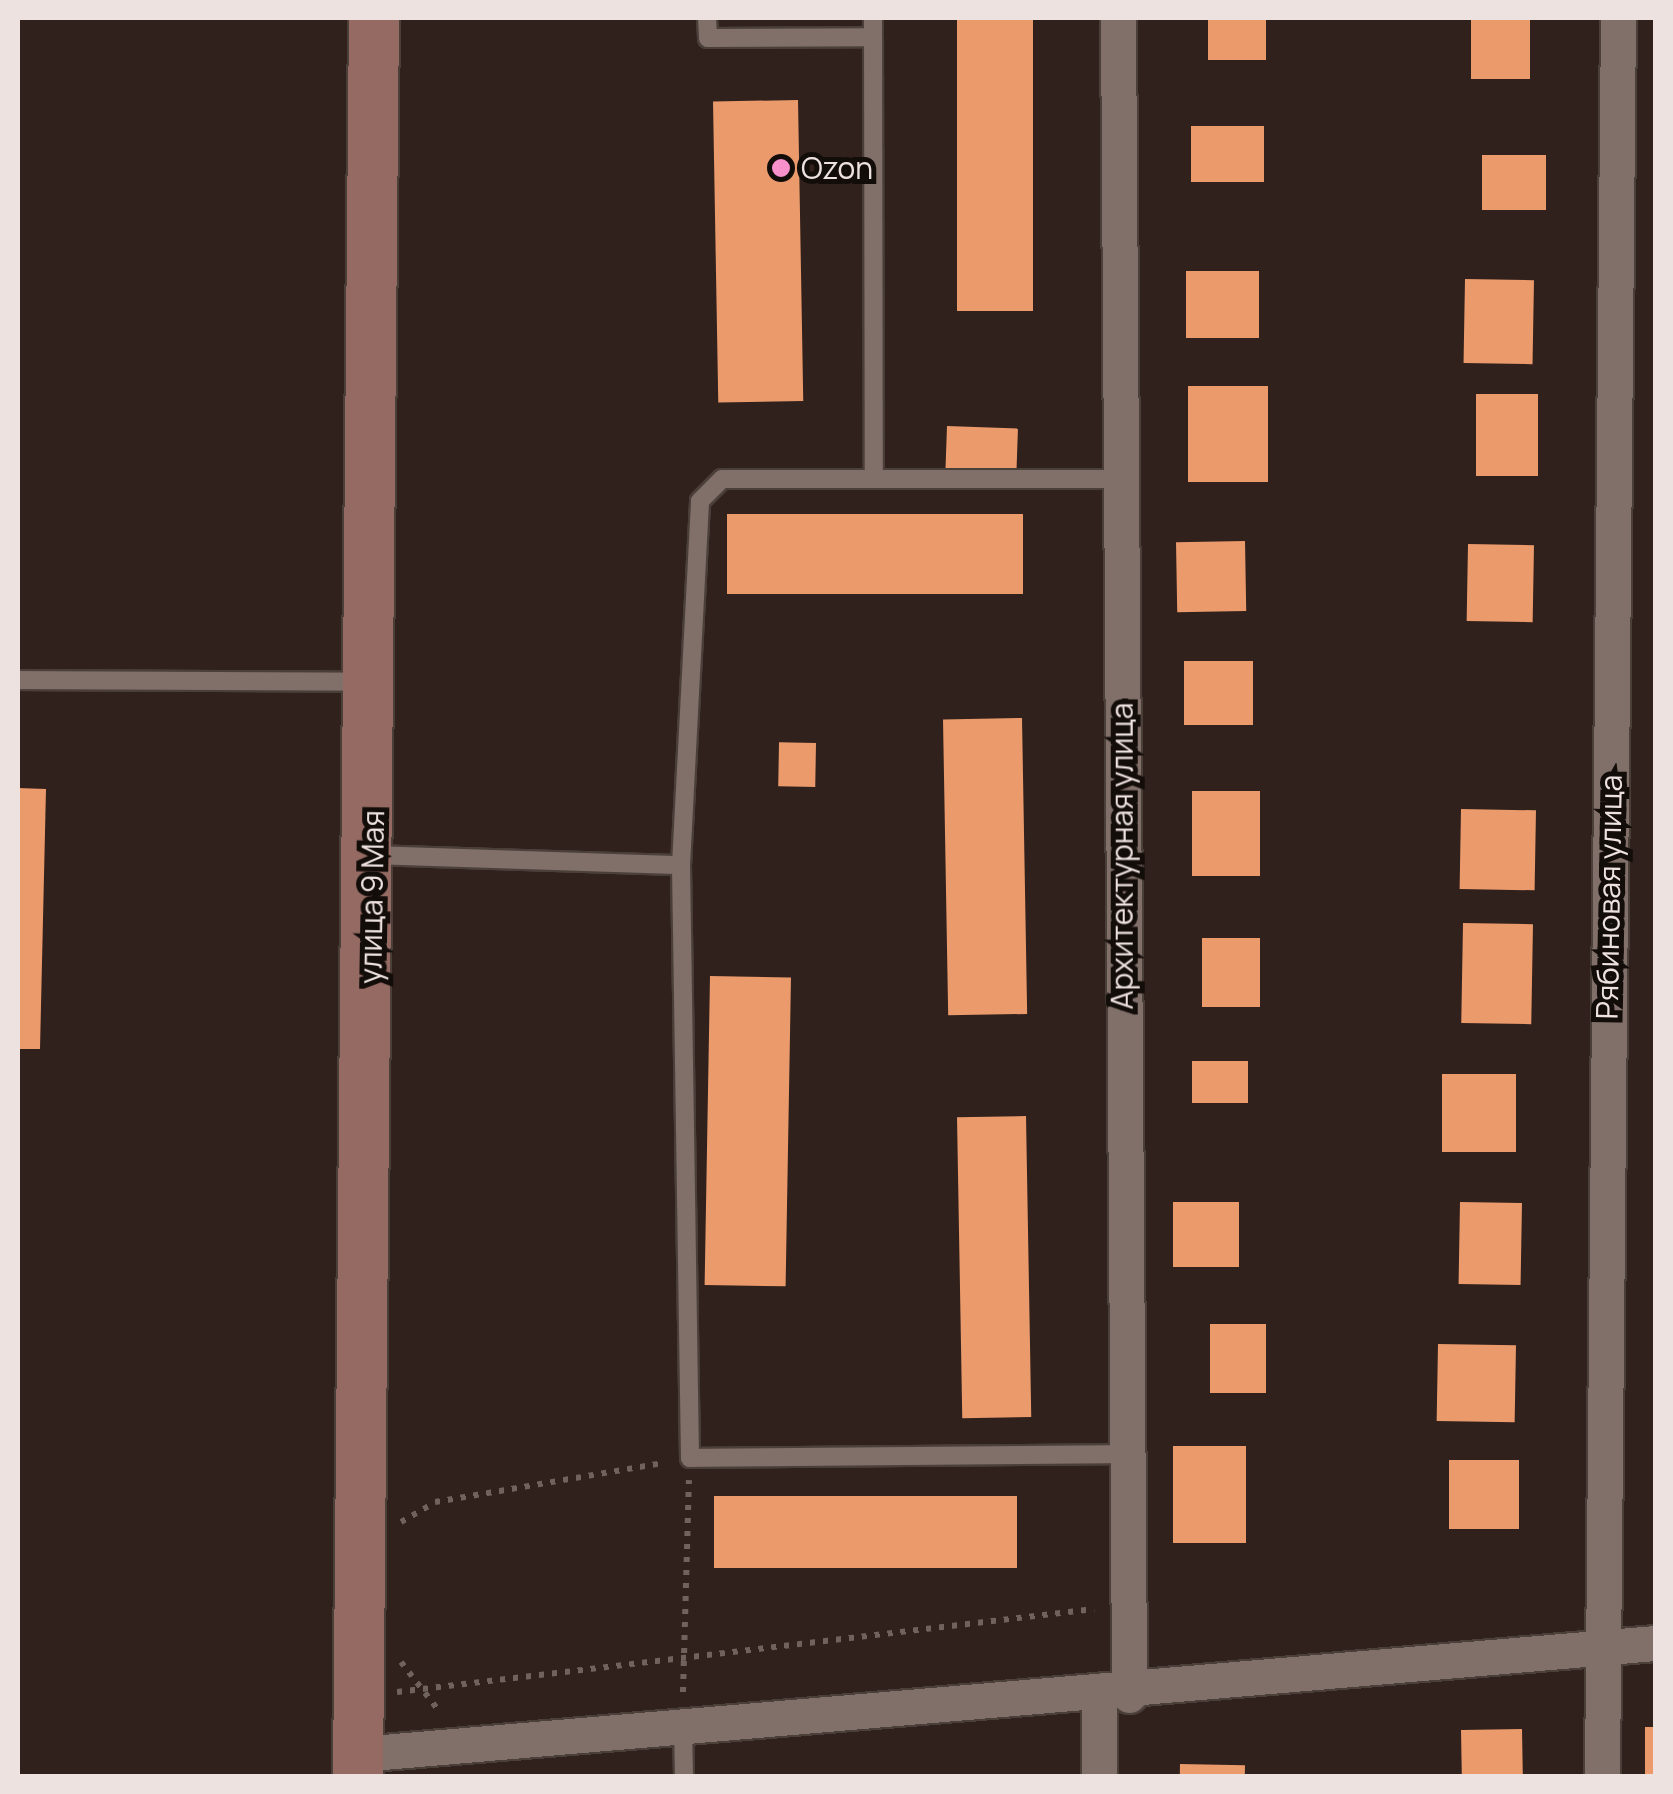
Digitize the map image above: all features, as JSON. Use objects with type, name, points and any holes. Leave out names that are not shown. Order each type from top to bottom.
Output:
[{"type":"main road","name":"улица 9 Мая","points":[[359,1765],[373,855],[374,18]]},
{"type":"street","name":"Архитектурная улица","points":[[1099,1776],[1128,1605],[1118,18]]},
{"type":"street","name":"Рябиновая улица","points":[[1602,1776],[1618,18]]},
{"type":"street","points":[[359,1765],[683,1728],[1114,1695],[1656,1642]]},
{"type":"lane","points":[[708,18],[708,38],[873,27],[874,479]]},
{"type":"lane","points":[[1119,479],[722,479],[700,502],[681,866],[690,1458],[1127,1454]]},
{"type":"lane","points":[[18,680],[374,682]]},
{"type":"lane","points":[[373,855],[681,866]]},
{"type":"lane","points":[[683,1728],[684,1776]]},
{"type":"path","points":[[396,1543],[396,1525],[435,1502],[690,1458],[682,1658]]},
{"type":"path","points":[[394,1653],[393,1693],[1128,1605]]},
{"type":"building","points":[[957,18],[1033,18],[1033,311],[957,311]]},
{"type":"building","points":[[1208,18],[1266,18],[1266,60],[1208,60]]},
{"type":"building","points":[[1471,18],[1530,18],[1530,79],[1471,79]]},
{"type":"building","points":[[798,100],[803,401],[718,402],[713,101]]},
{"type":"building","points":[[1191,126],[1264,126],[1264,182],[1191,182]]},
{"type":"building","points":[[1482,155],[1546,155],[1546,210],[1482,210]]},
{"type":"building","points":[[1186,271],[1259,271],[1259,338],[1186,338]]},
{"type":"building","points":[[1465,279],[1534,280],[1533,364],[1464,363]]},
{"type":"building","points":[[1188,386],[1268,386],[1268,482],[1188,482]]},
{"type":"building","points":[[1476,394],[1538,394],[1538,476],[1476,476]]},
{"type":"building","points":[[947,426],[1018,428],[1016,471],[945,469]]},
{"type":"building","points":[[727,514],[1023,514],[1023,594],[727,594]]},
{"type":"building","points":[[1245,541],[1246,611],[1177,612],[1176,542]]},
{"type":"building","points":[[1468,544],[1534,545],[1533,622],[1467,621]]},
{"type":"building","points":[[1184,661],[1253,661],[1253,725],[1184,725]]},
{"type":"building","points":[[1022,718],[1027,1014],[948,1015],[943,719]]},
{"type":"building","points":[[779,742],[816,743],[815,787],[778,786]]},
{"type":"building","points":[[18,788],[46,789],[40,1049],[18,1049]]},
{"type":"building","points":[[1192,791],[1260,791],[1260,876],[1192,876]]},
{"type":"building","points":[[1461,809],[1536,810],[1535,890],[1460,889]]},
{"type":"building","points":[[1463,923],[1533,924],[1531,1024],[1461,1023]]},
{"type":"building","points":[[1202,938],[1260,938],[1260,1007],[1202,1007]]},
{"type":"building","points":[[710,976],[791,977],[786,1286],[705,1285]]},
{"type":"building","points":[[1192,1061],[1248,1061],[1248,1103],[1192,1103]]},
{"type":"building","points":[[1442,1074],[1516,1074],[1516,1152],[1442,1152]]},
{"type":"building","points":[[1026,1116],[1031,1417],[962,1418],[957,1117]]},
{"type":"building","points":[[1173,1202],[1239,1202],[1239,1267],[1173,1267]]},
{"type":"building","points":[[1460,1202],[1522,1203],[1521,1285],[1459,1284]]},
{"type":"building","points":[[1210,1324],[1266,1324],[1266,1393],[1210,1393]]},
{"type":"building","points":[[1438,1344],[1516,1345],[1515,1422],[1437,1421]]},
{"type":"building","points":[[1173,1446],[1246,1446],[1246,1543],[1173,1543]]},
{"type":"building","points":[[1449,1460],[1519,1460],[1519,1529],[1449,1529]]},
{"type":"building","points":[[714,1496],[1017,1496],[1017,1568],[714,1568]]},
{"type":"building","points":[[1645,1727],[1656,1727],[1656,1776],[1645,1776]]},
{"type":"building","points":[[1522,1729],[1523,1776],[1462,1776],[1461,1730]]},
{"type":"building","points":[[1180,1764],[1245,1765],[1245,1776],[1180,1776]]},
{"type":"place","name":"Ozon","points":[[781,168]]}]
